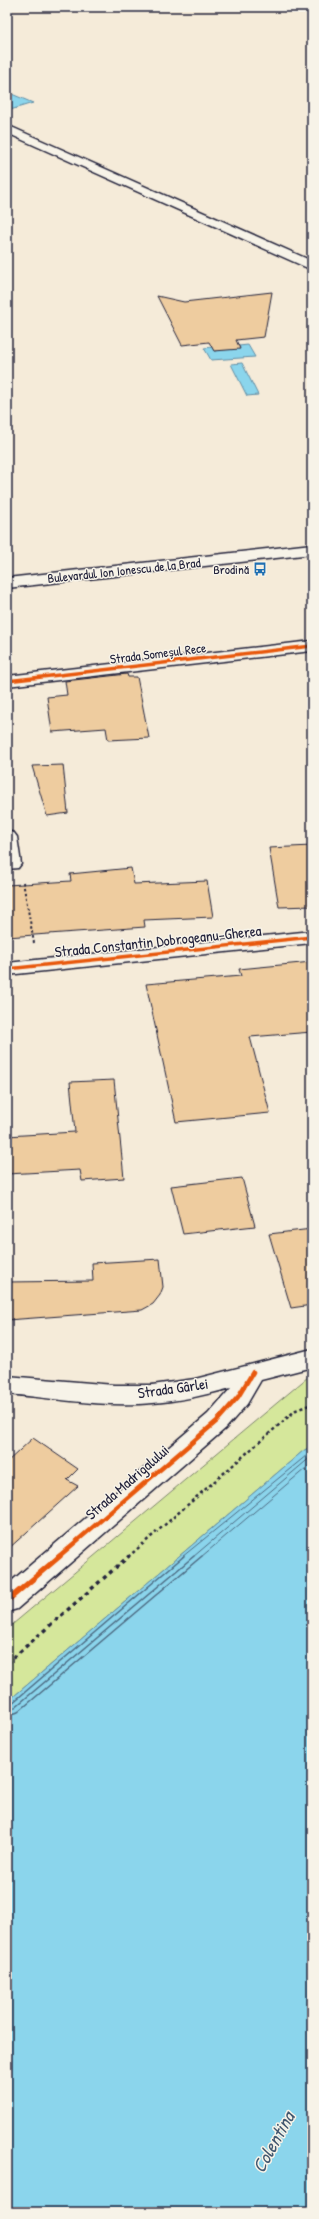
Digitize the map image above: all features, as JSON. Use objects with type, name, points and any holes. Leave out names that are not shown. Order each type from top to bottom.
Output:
[{"type":"street","points":[[7,129],[312,266]]},
{"type":"street","name":"Bulevardul Ion Ionescu de la Brad","points":[[7,583],[312,549]]},
{"type":"street","name":"Strada Someșul Rece","points":[[7,681],[312,646]]},
{"type":"street","points":[[7,838],[11,864]]},
{"type":"street","name":"Strada Constantin Dobrogeanu-Gherea","points":[[7,969],[312,937]]},
{"type":"street","name":"Strada Gârlei","points":[[7,1385],[114,1394],[152,1394],[195,1388],[312,1358]]},
{"type":"street","name":"Strada Madrigalului","points":[[7,1601],[217,1421],[238,1397],[253,1372]]},
{"type":"path","points":[[11,864],[20,867],[38,966]]},
{"type":"path","points":[[7,1663],[296,1410],[312,1404]]},
{"type":"green space","points":[[312,1376],[312,1446],[303,1451],[7,1702],[7,1629],[308,1377]]},
{"type":"water","points":[[7,92],[33,103],[7,111]]},
{"type":"water","points":[[248,345],[255,357],[211,360],[204,348],[212,347],[214,351],[240,348],[239,346]]},
{"type":"water","points":[[242,363],[258,395],[247,396],[231,364]]},
{"type":"water","name":"Colentina","points":[[312,1446],[312,2212],[7,2212],[7,1702],[303,1451]]},
{"type":"building","points":[[272,292],[264,337],[236,340],[240,349],[214,351],[209,342],[182,345],[157,296],[184,302]]},
{"type":"building","points":[[127,674],[128,677],[137,677],[149,738],[108,740],[106,728],[52,732],[47,697],[67,695],[65,681]]},
{"type":"building","points":[[63,765],[68,813],[47,816],[32,766]]},
{"type":"building","points":[[312,846],[312,906],[279,907],[269,848]]},
{"type":"building","points":[[131,868],[134,884],[207,881],[213,917],[144,920],[145,927],[7,937],[7,885],[71,881],[70,874]]},
{"type":"building","points":[[312,962],[312,1032],[250,1037],[270,1113],[176,1122],[146,984],[241,976],[239,969]]},
{"type":"building","points":[[114,1080],[124,1178],[82,1181],[80,1170],[7,1174],[7,1136],[75,1132],[70,1082]]},
{"type":"building","points":[[242,1178],[255,1226],[183,1234],[171,1186]]},
{"type":"building","points":[[312,1229],[312,1305],[291,1308],[269,1234]]},
{"type":"building","points":[[160,1259],[163,1287],[160,1295],[153,1304],[142,1310],[7,1320],[7,1282],[93,1281],[92,1263]]},
{"type":"building","points":[[33,1438],[78,1469],[67,1480],[78,1486],[7,1550],[7,1462]]},
{"type":"cycle path","points":[[7,681],[312,646]]},
{"type":"cycle path","points":[[7,969],[312,937]]},
{"type":"cycle path","points":[[7,1601],[217,1421],[238,1397],[253,1372]]},
{"type":"place","name":"Brodină","points":[[260,569]]}]
